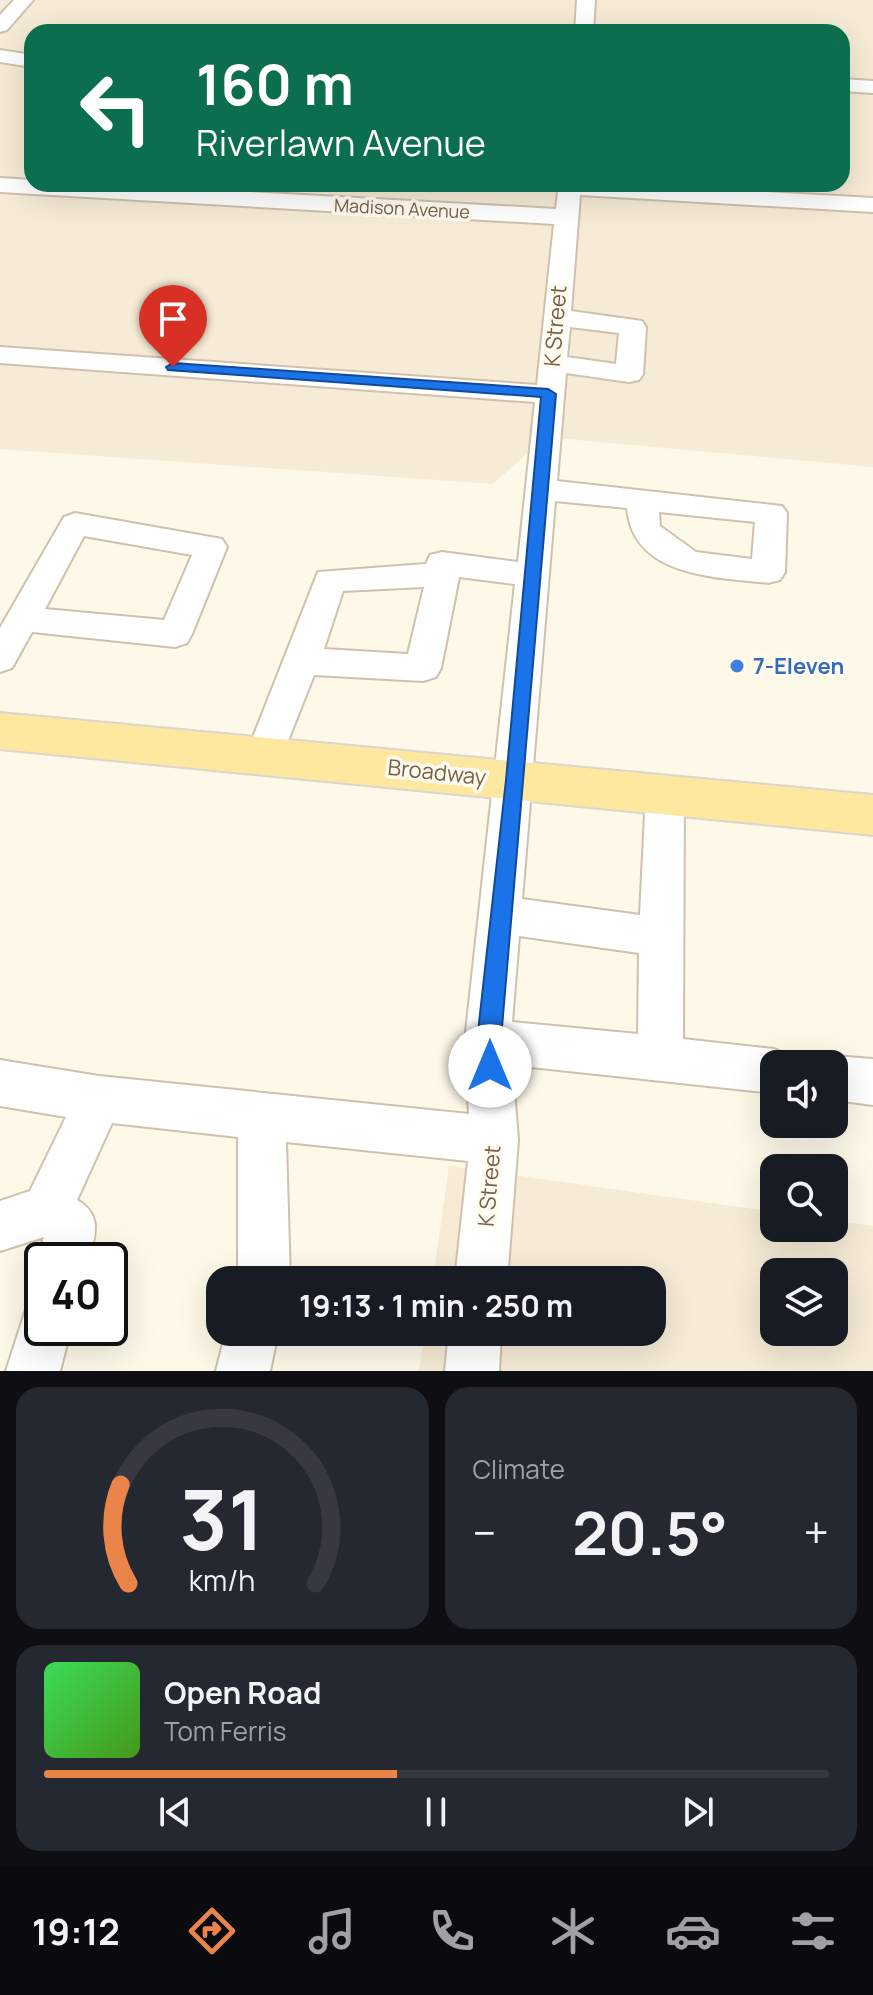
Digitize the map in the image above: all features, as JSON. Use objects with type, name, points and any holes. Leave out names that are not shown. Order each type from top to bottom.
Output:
[{"type":"main road","name":"Broadway","points":[[0,731],[873,815]]},
{"type":"street","points":[[0,26],[24,0]]},
{"type":"street","points":[[584,24],[586,0]]},
{"type":"street","points":[[0,56],[24,60]]},
{"type":"street","points":[[850,86],[873,87]]},
{"type":"street","name":"Madison Avenue","points":[[0,185],[24,186]]},
{"type":"street","name":"Madison Avenue","points":[[124,192],[565,217]]},
{"type":"street","name":"K Street","points":[[482,1266],[494,1140],[488,1041],[516,780],[548,394],[569,192]]},
{"type":"street","points":[[666,192],[873,205]]},
{"type":"street","points":[[551,363],[629,374],[633,327],[555,317]]},
{"type":"street","points":[[0,355],[548,394]]},
{"type":"street","points":[[540,489],[642,500]]},
{"type":"street","points":[[0,659],[22,619],[75,524],[211,547],[175,634],[22,619]]},
{"type":"street","points":[[302,661],[423,668],[443,575],[442,563],[533,575]]},
{"type":"street","points":[[265,755],[330,580],[443,575]]},
{"type":"street","points":[[661,1058],[660,937],[665,794]]},
{"type":"street","points":[[502,915],[660,937]]},
{"type":"street","points":[[488,1041],[760,1069]]},
{"type":"street","points":[[848,1079],[873,1082]]},
{"type":"street","points":[[0,1083],[99,1099],[494,1140]]},
{"type":"street","points":[[47,1211],[99,1099]]},
{"type":"street","points":[[262,1116],[264,1266]]},
{"type":"street","points":[[0,1226],[47,1211],[72,1225],[68,1242]]},
{"type":"street","points":[[33,1371],[40,1346]]},
{"type":"street","points":[[243,1371],[249,1346]]},
{"type":"street","points":[[472,1371],[474,1346]]},
{"type":"shaded area","points":[[0,0],[873,0],[873,467],[545,437],[493,484],[0,449]]},
{"type":"shaded area","points":[[449,1166],[760,1210],[760,1242],[848,1242],[848,1223],[873,1226],[873,1371],[419,1371],[423,1346],[666,1346],[666,1266],[435,1266]]},
{"type":"place","name":"7-Eleven","points":[[737,666]]},
{"type":"route","points":[[173,367],[548,394],[516,780],[488,1041],[490,1066]]}]
